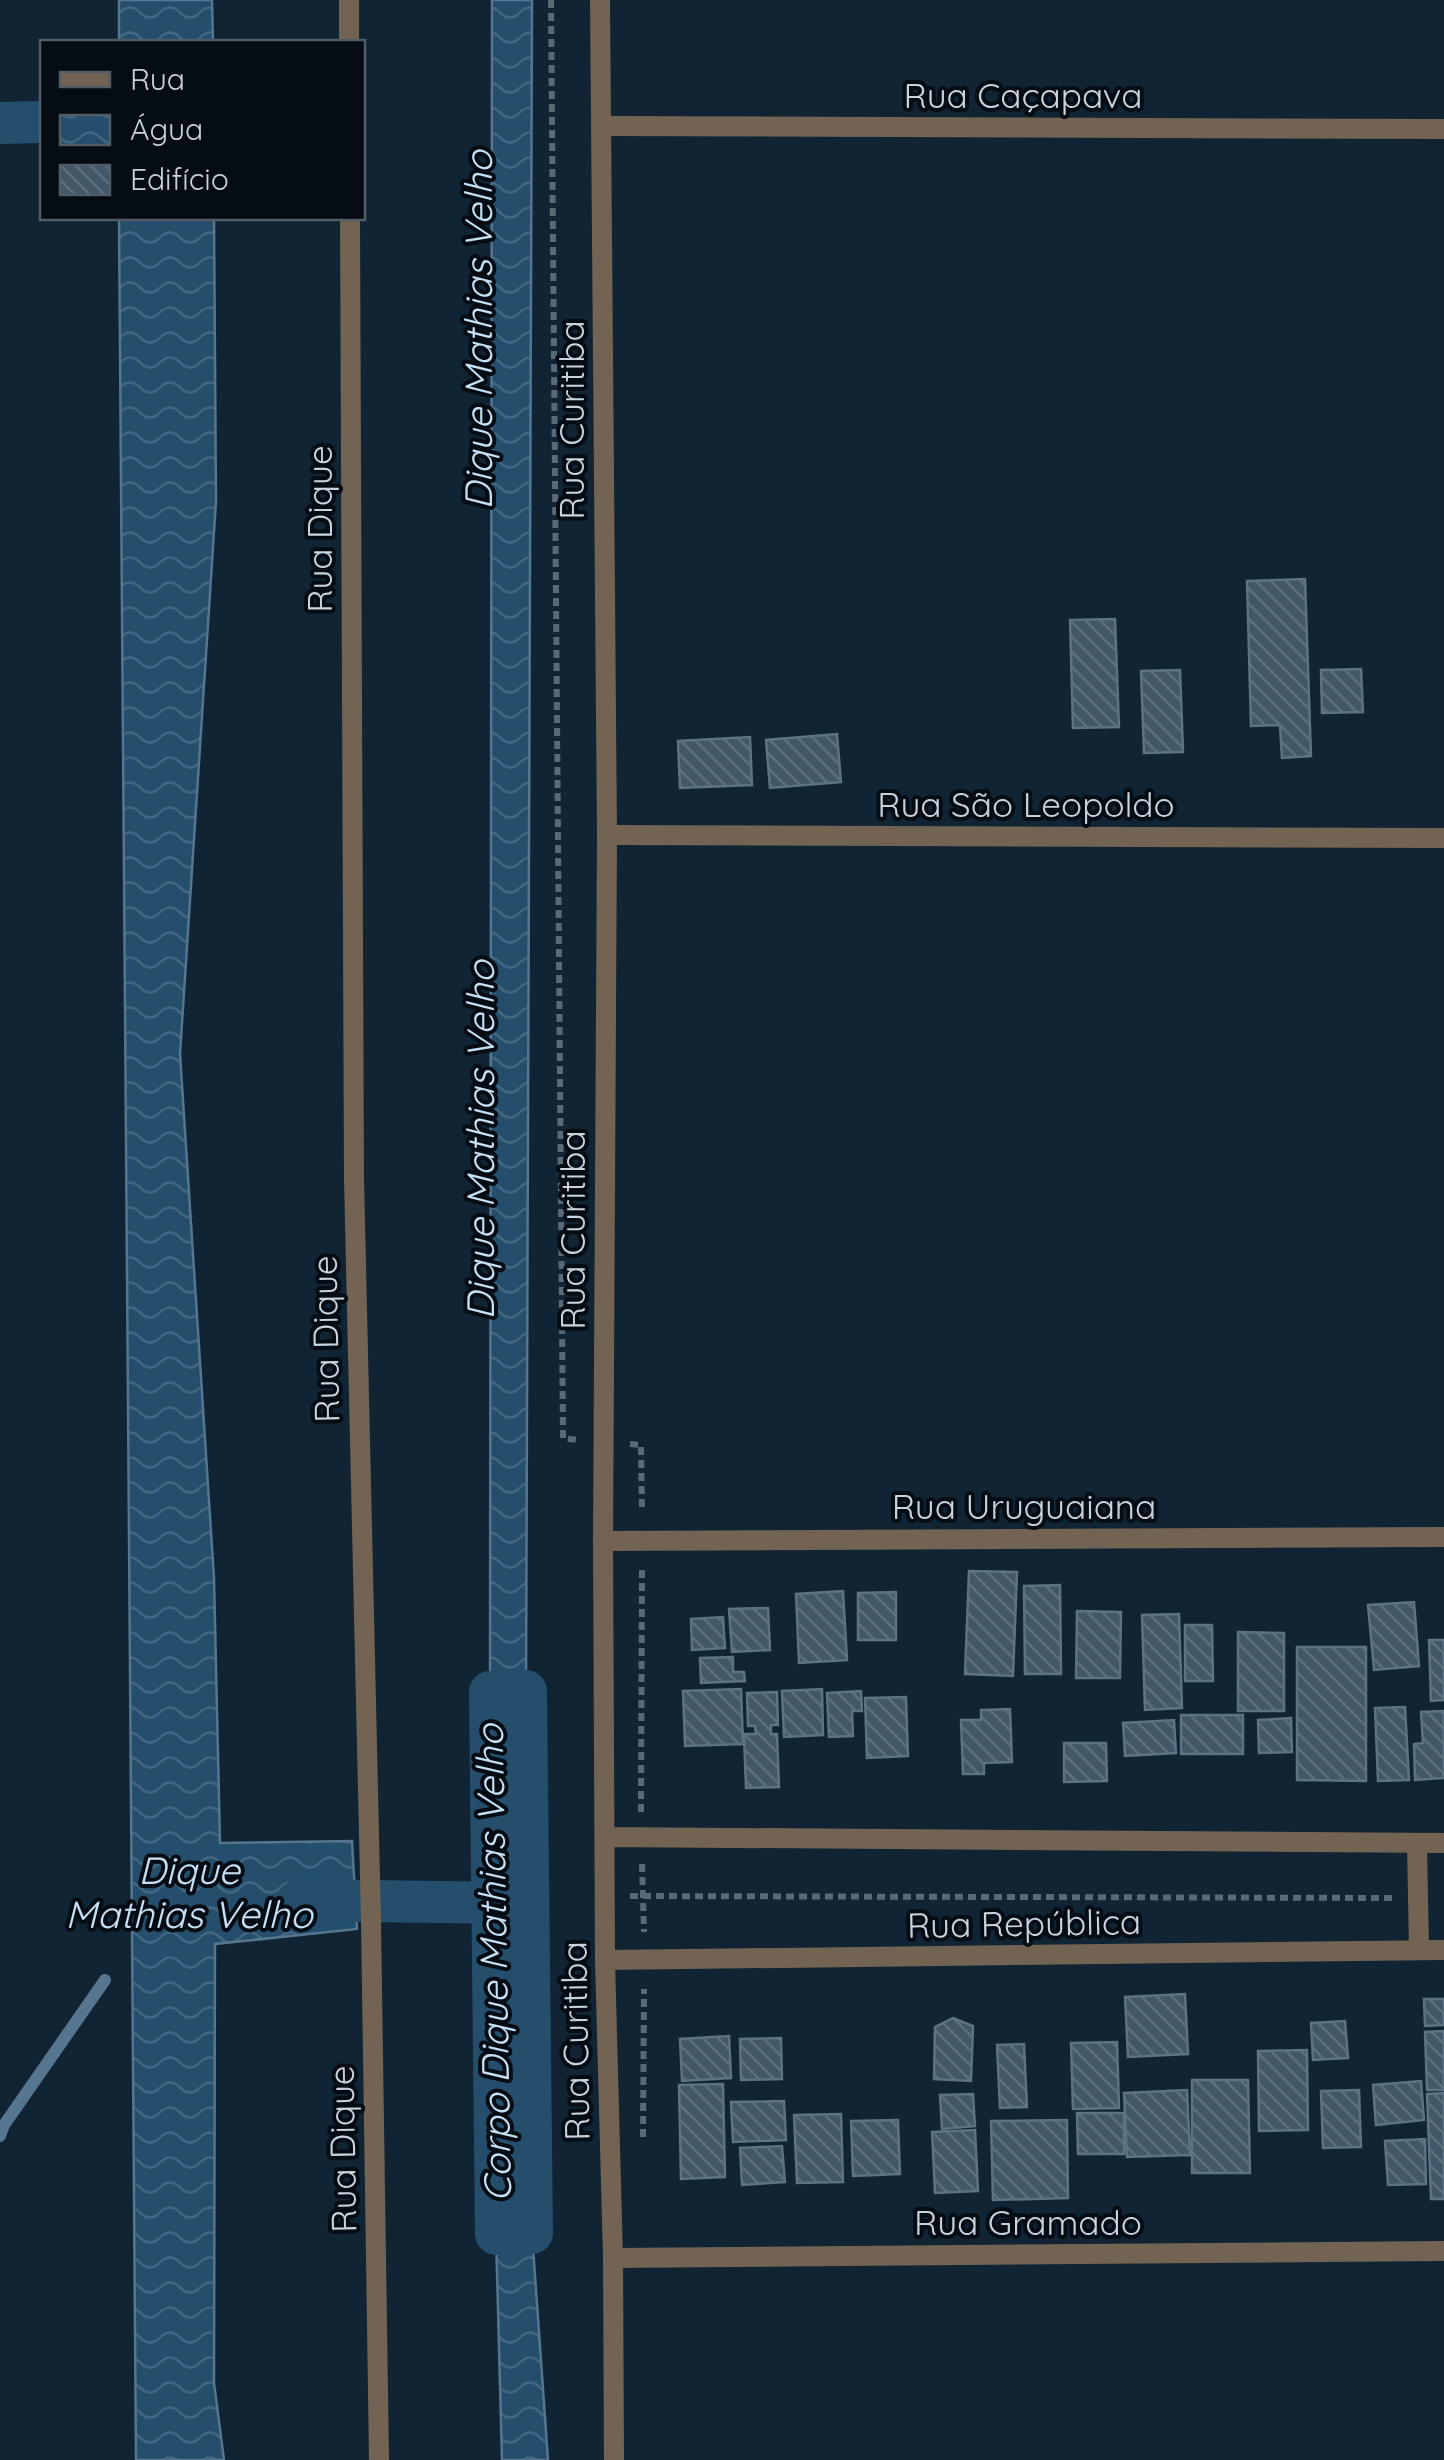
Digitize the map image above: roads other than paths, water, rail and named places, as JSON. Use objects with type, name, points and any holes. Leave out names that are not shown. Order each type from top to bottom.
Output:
[{"type":"street","points":[[349,0],[349,40]]},
{"type":"street","name":"Rua Curitiba","points":[[600,0],[607,835],[605,1960],[614,2460]]},
{"type":"street","name":"Rua Caçapava","points":[[601,126],[1444,129]]},
{"type":"street","name":"Rua Dique","points":[[350,220],[354,1178],[379,2460]]},
{"type":"street","name":"Rua São Leopoldo","points":[[607,835],[1444,838]]},
{"type":"street","name":"Rua Uruguaiana","points":[[604,1541],[1444,1536]]},
{"type":"street","points":[[606,1837],[1444,1843]]},
{"type":"street","points":[[1417,1843],[1419,1950]]},
{"type":"street","name":"Rua República","points":[[605,1960],[1444,1950]]},
{"type":"street","name":"Rua Gramado","points":[[612,2258],[1444,2252]]},
{"type":"water","points":[[119,0],[212,0],[213,40],[119,40]]},
{"type":"water","name":"Corpo Dique Mathias Velho","points":[[492,0],[532,0],[526,1691],[490,1692]]},
{"type":"water","name":"Dique Mathias Velho","points":[[119,220],[214,220],[216,501],[180,1054],[214,1578],[220,1843],[352,1841],[357,1929],[215,1944],[214,2383],[224,2460],[136,2460]]},
{"type":"water","name":"Corpo Dique Mathias Velho","points":[[532,2233],[548,2460],[502,2460],[496,2234]]},
{"type":"waterway","points":[[0,123],[40,122]]},
{"type":"waterway","name":"Dique Mathias Velho","points":[[509,1678],[513,1903],[510,2248]]},
{"type":"waterway","name":"Corpo Dique Mathias Velho","points":[[526,1691],[532,2233],[496,2234],[490,1692],[526,1691]]},
{"type":"waterway","points":[[299,1900],[513,1903]]},
{"type":"waterway","points":[[0,2136],[105,1980]]}]
